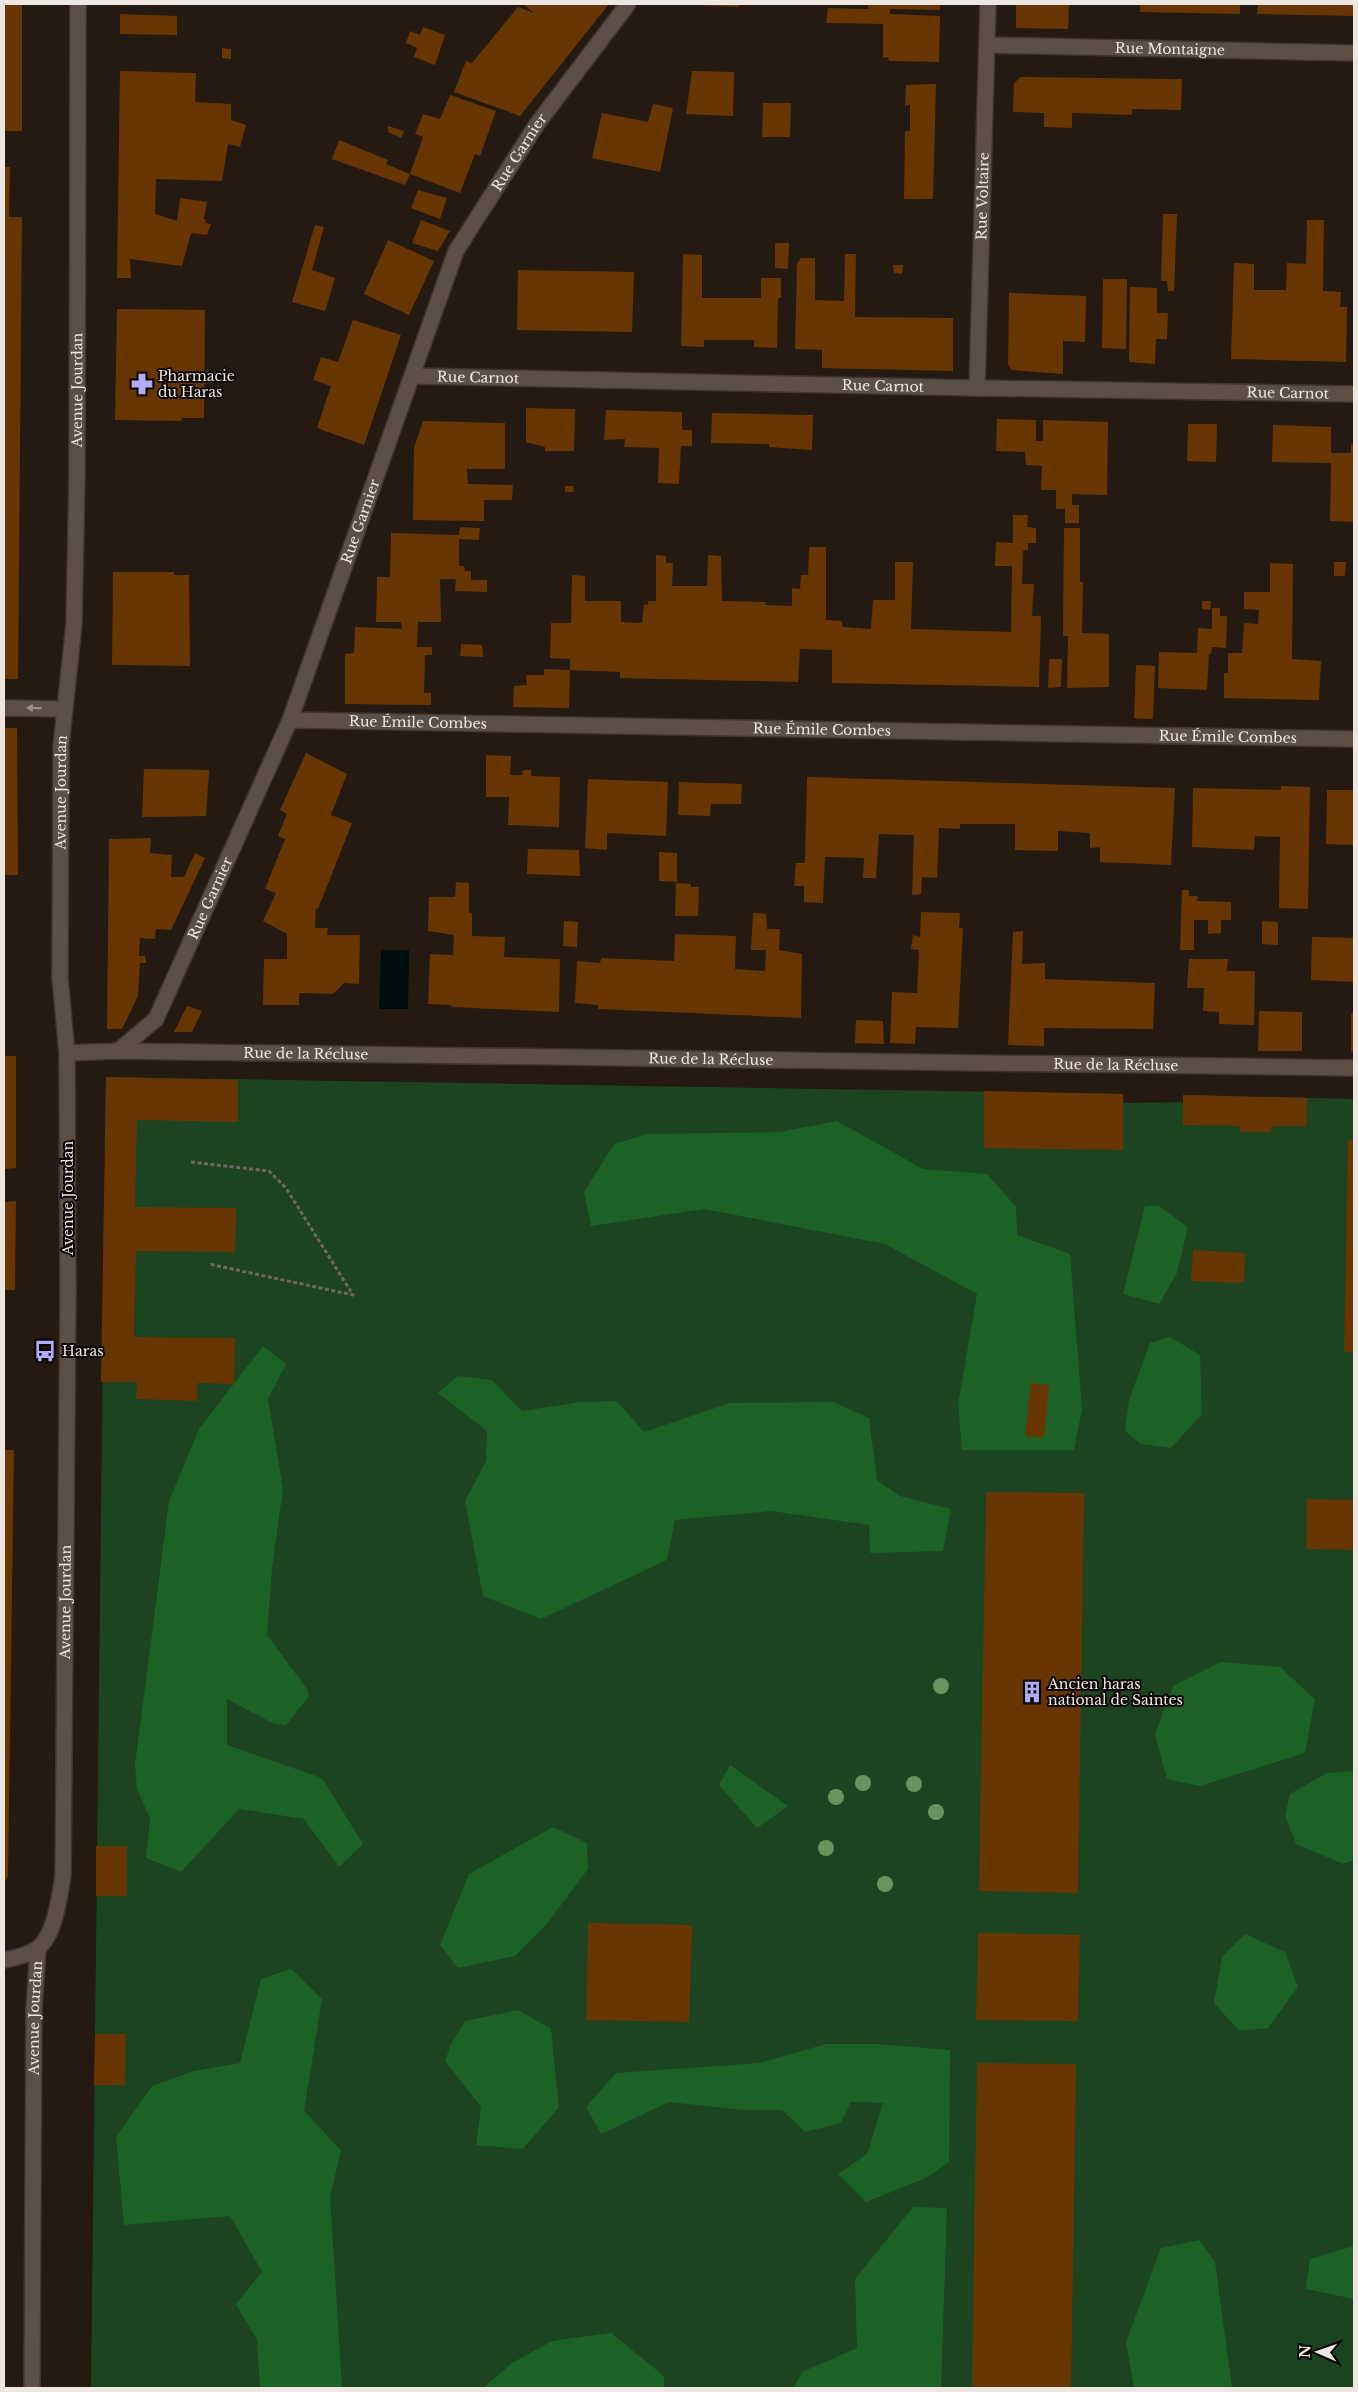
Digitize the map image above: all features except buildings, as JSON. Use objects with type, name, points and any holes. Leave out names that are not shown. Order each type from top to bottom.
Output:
[{"type":"street","name":"Avenue Jourdan","points":[[32,2388],[34,2009],[38,1948],[50,1931],[58,1910],[63,1875],[68,1293],[67,1053],[60,978],[61,746],[70,671],[74,604],[78,4]]},
{"type":"street","name":"Rue Garnier","points":[[118,1051],[156,1019],[290,720],[456,251],[537,124],[628,4]]},
{"type":"street","name":"Rue Voltaire","points":[[977,388],[988,4]]},
{"type":"street","name":"Rue Montaigne","points":[[988,45],[1354,53]]},
{"type":"street","name":"Rue Carnot","points":[[412,376],[1354,394]]},
{"type":"street","points":[[4,708],[65,709]]},
{"type":"street","name":"Rue Émile Combes","points":[[290,720],[1354,739]]},
{"type":"street","name":"Rue de la Récluse","points":[[67,1053],[118,1051],[1354,1068]]},
{"type":"street","points":[[4,1960],[16,1958],[38,1948]]},
{"type":"path","points":[[191,1162],[269,1171],[286,1188],[353,1295],[209,1264]]},
{"type":"green space","points":[[106,1077],[1123,1094],[1123,1103],[1184,1102],[1184,1095],[1354,1099],[1354,2388],[91,2388]]},
{"type":"green space","points":[[837,1121],[923,1169],[987,1174],[1016,1207],[1017,1235],[1070,1254],[1082,1409],[1074,1450],[962,1450],[958,1405],[977,1294],[885,1244],[704,1209],[591,1226],[584,1192],[614,1144],[647,1134],[780,1132]]},
{"type":"green space","points":[[1145,1206],[1159,1206],[1188,1227],[1177,1273],[1159,1304],[1123,1294]]},
{"type":"green space","points":[[1170,1337],[1200,1355],[1202,1414],[1171,1448],[1141,1444],[1125,1431],[1129,1400],[1150,1343]]},
{"type":"green space","points":[[263,1346],[286,1364],[268,1399],[283,1489],[272,1568],[267,1635],[307,1689],[309,1696],[286,1725],[274,1724],[227,1699],[227,1745],[322,1778],[363,1844],[339,1867],[304,1819],[239,1809],[181,1872],[146,1858],[150,1818],[137,1789],[135,1765],[169,1501],[199,1429]]},
{"type":"green space","points":[[457,1376],[492,1380],[522,1411],[580,1402],[617,1401],[644,1432],[730,1403],[833,1402],[869,1418],[877,1480],[900,1496],[951,1509],[943,1551],[870,1553],[869,1525],[771,1511],[675,1520],[667,1560],[541,1619],[483,1596],[465,1501],[486,1461],[487,1431],[438,1393]]},
{"type":"green space","points":[[1221,1662],[1280,1667],[1315,1699],[1305,1753],[1200,1786],[1167,1779],[1155,1734],[1173,1686]]},
{"type":"green space","points":[[730,1765],[788,1806],[757,1828],[719,1785]]},
{"type":"green space","points":[[1354,1771],[1354,1860],[1343,1864],[1296,1844],[1285,1816],[1290,1794],[1327,1773]]},
{"type":"green space","points":[[553,1827],[587,1843],[588,1869],[546,1925],[515,1956],[458,1968],[440,1945],[469,1874]]},
{"type":"green space","points":[[1245,1934],[1285,1952],[1298,1987],[1268,2028],[1239,2031],[1214,2003],[1222,1957]]},
{"type":"green space","points":[[291,1969],[322,1999],[304,2111],[341,2150],[330,2197],[342,2388],[260,2388],[257,2340],[236,2304],[262,2272],[230,2216],[124,2225],[116,2137],[152,2086],[194,2071],[240,2063],[261,1979]]},
{"type":"green space","points":[[518,2010],[551,2029],[559,2107],[523,2149],[476,2145],[481,2107],[445,2061],[451,2044],[465,2021]]},
{"type":"green space","points":[[826,2044],[878,2044],[950,2050],[949,2162],[926,2178],[866,2202],[838,2174],[867,2154],[883,2103],[851,2102],[841,2123],[805,2132],[782,2110],[743,2110],[669,2102],[601,2134],[586,2107],[616,2073],[759,2063]]},
{"type":"green space","points":[[913,2207],[947,2208],[941,2388],[794,2388],[802,2372],[857,2348],[855,2279]]},
{"type":"green space","points":[[1199,2240],[1215,2262],[1232,2388],[1134,2388],[1126,2342],[1161,2248]]},
{"type":"green space","points":[[1354,2246],[1354,2299],[1306,2289],[1310,2259]]},
{"type":"green space","points":[[611,2333],[664,2376],[664,2388],[483,2388],[512,2363],[552,2341]]},
{"type":"shaded area","points":[[381,950],[409,950],[408,1009],[379,1009]]},
{"type":"place","name":"Pharmacie du Haras","points":[[142,384]]},
{"type":"place","name":"Haras","points":[[45,1351]]},
{"type":"place","name":"Ancien haras national de Saintes","points":[[1032,1692]]}]
